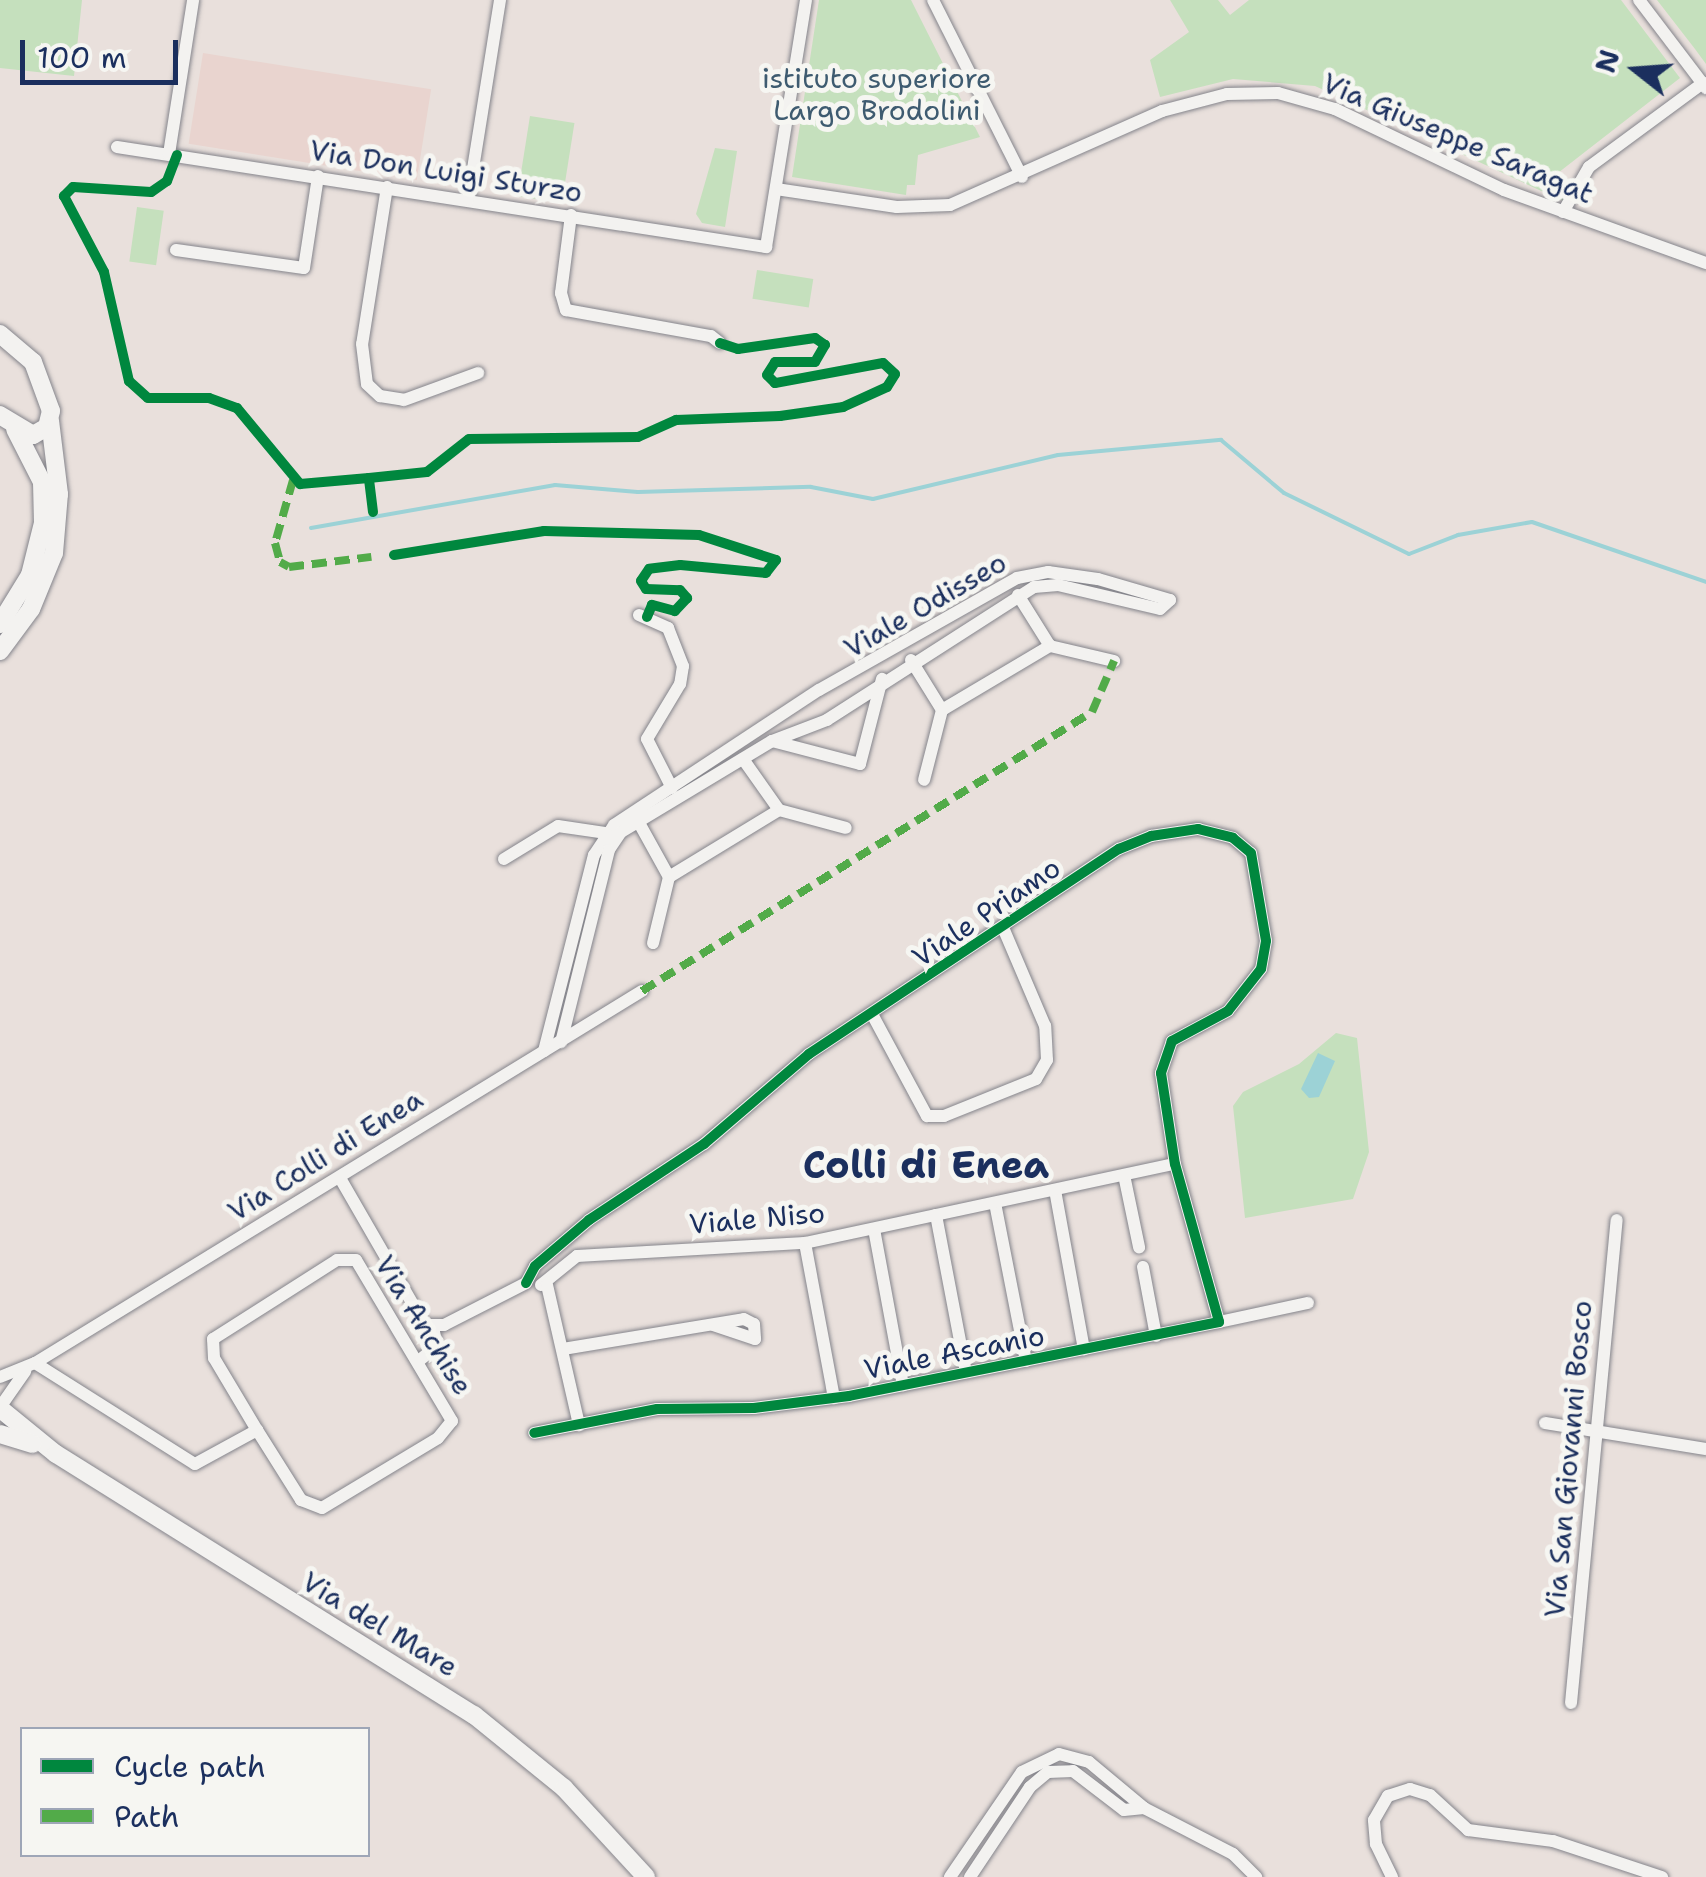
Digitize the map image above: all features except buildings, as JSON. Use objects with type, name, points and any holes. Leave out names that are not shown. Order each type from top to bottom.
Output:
[{"type":"main road","points":[[0,651],[31,608],[54,553],[59,494],[50,421],[37,369],[2,334]]},
{"type":"main road","points":[[0,415],[15,429],[42,482],[43,522],[30,575],[0,624]]},
{"type":"main road","points":[[15,429],[38,434],[50,421]]},
{"type":"main road","name":"Via del Mare","points":[[2,1406],[56,1454],[474,1715],[564,1788],[646,1877]]},
{"type":"main road","name":"Via del Mare","points":[[0,1434],[56,1454]]},
{"type":"street","points":[[169,154],[193,0]]},
{"type":"street","points":[[468,200],[500,0]]},
{"type":"street","points":[[776,189],[806,0]]},
{"type":"street","points":[[933,0],[1022,177]]},
{"type":"street","points":[[1563,212],[1589,167],[1704,85],[1639,0]]},
{"type":"street","name":"Via Giuseppe Saragat","points":[[776,189],[926,208],[970,200],[1162,111],[1265,92],[1334,109],[1563,212],[1706,263]]},
{"type":"street","name":"Via Don Luigi Sturzo","points":[[117,147],[766,247],[776,189]]},
{"type":"street","points":[[176,250],[304,268],[318,176]]},
{"type":"street","points":[[387,187],[362,344],[367,384],[380,396],[406,400],[478,374]]},
{"type":"street","points":[[571,215],[561,288],[566,310],[711,336],[720,344]]},
{"type":"street","name":"Viale Odisseo","points":[[544,1051],[606,833],[834,683],[1007,582],[1039,573],[1121,583],[1163,594],[1171,604],[1160,609],[1053,585],[1018,595],[911,660],[848,705],[772,741],[638,822],[611,844],[590,896],[561,1042]]},
{"type":"street","points":[[1018,595],[1050,646]]},
{"type":"street","points":[[639,615],[668,628],[683,666],[680,684],[647,739],[672,788]]},
{"type":"street","points":[[929,630],[937,644]]},
{"type":"street","points":[[924,780],[942,710],[1050,646],[1114,661]]},
{"type":"street","points":[[911,660],[942,710]]},
{"type":"street","points":[[772,741],[860,764],[882,679]]},
{"type":"street","points":[[834,683],[847,690],[848,705]]},
{"type":"street","points":[[801,704],[812,725]]},
{"type":"street","points":[[743,759],[779,810],[846,828]]},
{"type":"street","points":[[669,876],[779,810]]},
{"type":"street","points":[[638,822],[669,876],[653,943]]},
{"type":"street","points":[[504,859],[558,826],[606,833]]},
{"type":"street","name":"Viale Priamo","points":[[526,1283],[535,1266],[567,1239],[872,1014],[1004,930],[1108,855],[1145,837],[1211,831],[1251,853],[1259,878],[1265,958],[1232,1007],[1180,1035],[1166,1051],[1161,1082],[1174,1164]]},
{"type":"street","points":[[872,1014],[927,1116],[944,1116],[1036,1079],[1048,1060],[1043,1018],[1004,930]]},
{"type":"street","name":"Via Colli di Enea","points":[[0,1377],[35,1363],[642,992]]},
{"type":"street","points":[[1174,1164],[1219,1322]]},
{"type":"street","name":"Viale Niso","points":[[576,1256],[805,1243],[1174,1164]]},
{"type":"street","points":[[1124,1176],[1138,1247]]},
{"type":"street","points":[[340,1178],[418,1318],[433,1327],[437,1346],[420,1359]]},
{"type":"street","points":[[1055,1190],[1084,1349]]},
{"type":"street","points":[[995,1203],[1026,1361]]},
{"type":"street","points":[[936,1216],[966,1372]]},
{"type":"street","name":"Via San Giovanni Bosco","points":[[1571,1702],[1617,1220]]},
{"type":"street","points":[[874,1229],[903,1385]]},
{"type":"street","points":[[547,1285],[576,1256],[567,1239]]},
{"type":"street","points":[[805,1243],[834,1398]]},
{"type":"street","name":"Via Anchise","points":[[340,1259],[364,1267],[449,1408],[449,1428],[322,1508],[300,1500],[257,1430],[214,1358],[213,1338],[340,1259]]},
{"type":"street","points":[[1143,1268],[1156,1336]]},
{"type":"street","points":[[433,1327],[526,1283],[547,1285]]},
{"type":"street","points":[[547,1285],[580,1425]]},
{"type":"street","name":"Viale Ascanio","points":[[534,1433],[657,1408],[834,1398],[1308,1303]]},
{"type":"street","points":[[562,1349],[713,1326]]},
{"type":"street","points":[[35,1363],[194,1464],[257,1430]]},
{"type":"street","name":"Via Colli di Enea","points":[[2,1406],[12,1383],[35,1363]]},
{"type":"street","points":[[1545,1423],[1706,1449]]},
{"type":"street","points":[[950,1877],[1018,1778],[1046,1757],[1084,1759],[1144,1808],[1233,1854],[1256,1877]]},
{"type":"street","points":[[970,1877],[1030,1787],[1048,1772],[1073,1771],[1124,1810],[1144,1808]]},
{"type":"street","points":[[1392,1877],[1375,1842],[1374,1820],[1388,1796],[1415,1789],[1468,1830],[1562,1843],[1662,1877]]},
{"type":"shaded area","points":[[203,53],[431,89],[417,180],[189,144]]},
{"type":"green space","points":[[0,0],[82,0],[74,76],[0,68]]},
{"type":"green space","name":"istituto superiore Largo Brodolini","points":[[819,0],[911,0],[980,137],[918,155],[915,185],[907,185],[906,195],[792,177]]},
{"type":"green space","points":[[1170,0],[1218,0],[1230,15],[1249,0],[1621,0],[1680,78],[1554,176],[1569,190],[1563,201],[1315,86],[1233,79],[1160,97],[1150,60],[1189,32]]},
{"type":"green space","points":[[1657,0],[1706,0],[1706,64],[1695,49]]},
{"type":"green space","points":[[530,116],[574,123],[562,203],[517,196]]},
{"type":"green space","points":[[715,148],[737,151],[725,227],[702,223],[696,214]]},
{"type":"green space","points":[[137,207],[164,211],[156,265],[129,261]]},
{"type":"green space","points":[[757,270],[813,279],[809,308],[752,299]]},
{"type":"green space","points":[[1336,1033],[1357,1038],[1369,1152],[1353,1199],[1245,1218],[1233,1106],[1243,1092],[1299,1064]]},
{"type":"water","points":[[1318,1053],[1335,1061],[1319,1097],[1309,1098],[1301,1089]]},
{"type":"waterway","points":[[311,528],[555,485],[638,492],[811,487],[873,499],[1058,455],[1221,440],[1284,493],[1409,554],[1458,535],[1532,522],[1706,582]]},
{"type":"marked path","points":[[293,480],[275,543],[280,562],[289,567],[371,557]]},
{"type":"marked path","points":[[642,991],[1092,712],[1114,661]]},
{"type":"cycle path","points":[[177,155],[167,181],[151,192],[73,187],[64,196],[104,272],[129,381],[148,398],[209,398],[237,408],[300,484],[369,478]]},
{"type":"cycle path","points":[[373,512],[369,478],[427,472],[469,439],[638,437],[676,420],[780,416],[843,407],[887,387],[895,374],[883,363],[775,383],[767,375],[775,362],[815,362],[825,345],[815,338],[738,349],[720,343]]},
{"type":"cycle path","points":[[394,555],[544,531],[699,535],[776,560],[766,573],[680,565],[649,569],[641,581],[646,589],[680,590],[687,598],[675,611],[652,605],[647,617]]},
{"type":"cycle path","points":[[526,1283],[535,1266],[589,1220],[704,1144],[809,1054],[1119,849],[1151,836],[1198,829],[1233,838],[1251,853],[1266,941],[1261,969],[1228,1011],[1172,1041],[1161,1073],[1175,1164],[1219,1322],[849,1396],[754,1408],[657,1409],[534,1433]]},
{"type":"district","name":"Colli di Enea","points":[[926,1165]]}]
